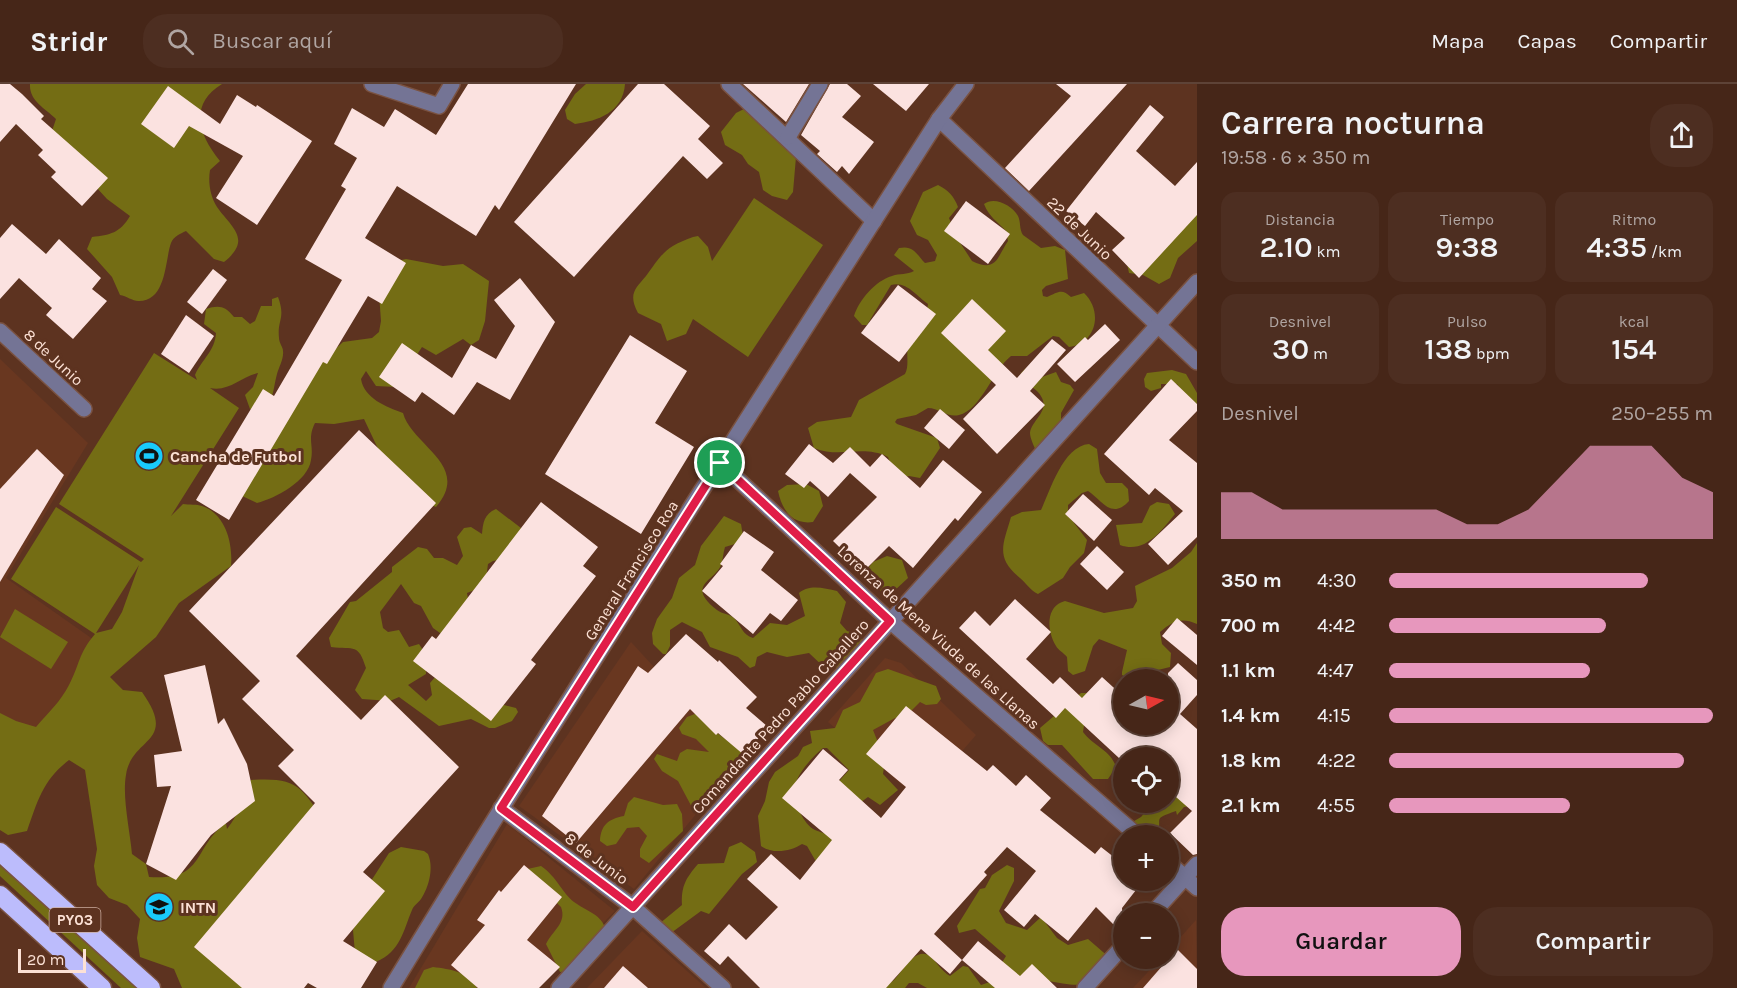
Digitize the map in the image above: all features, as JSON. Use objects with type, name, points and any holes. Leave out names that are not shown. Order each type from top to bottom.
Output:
[{"type":"highway","name":"PY03","points":[[0,852],[151,988]]},
{"type":"highway","name":"PY03","points":[[0,895],[102,988]]},
{"type":"street","points":[[372,84],[439,106],[452,84]]},
{"type":"street","points":[[729,84],[788,137],[874,221]]},
{"type":"street","points":[[788,137],[820,84]]},
{"type":"street","name":"General Francisco Roa","points":[[391,988],[501,808],[939,118],[966,84]]},
{"type":"street","name":"22 de Junio","points":[[939,118],[1156,326],[1197,362]]},
{"type":"street","name":"Comandante Pedro Pablo Caballero","points":[[559,988],[1197,282]]},
{"type":"street","name":"8 de Junio","points":[[0,331],[84,409]]},
{"type":"street","name":"Lorenza de Mena Viuda de las Llanas","points":[[720,463],[890,621],[1124,825]]},
{"type":"street","name":"8 de Junio","points":[[501,808],[633,907],[723,988]]},
{"type":"street","points":[[1162,903],[1197,864]]},
{"type":"street","points":[[1179,872],[1197,888]]},
{"type":"street","points":[[1085,988],[1113,957]]},
{"type":"shaded area","points":[[30,84],[222,84],[204,101],[200,121],[207,141],[220,161],[210,170],[210,189],[217,207],[237,233],[237,247],[233,254],[224,262],[214,259],[186,231],[175,237],[171,243],[163,278],[155,295],[138,301],[120,295],[112,277],[87,249],[92,237],[114,232],[130,216],[107,199],[50,137],[56,119],[35,100]]},
{"type":"shaded area","points":[[586,84],[625,84],[620,102],[608,113],[575,124],[567,119],[565,110],[575,94]]},
{"type":"shaded area","points":[[744,109],[749,110],[796,157],[793,192],[787,200],[772,196],[763,190],[759,172],[748,164],[742,155],[725,145],[721,132],[736,113]]},
{"type":"shaded area","points":[[938,185],[950,194],[958,207],[949,218],[957,238],[972,261],[987,265],[995,262],[1008,241],[1006,231],[991,216],[984,204],[993,201],[1012,208],[1018,216],[1023,235],[1041,248],[1055,246],[1065,250],[1068,279],[1046,286],[1042,290],[1043,296],[1047,297],[1062,292],[1071,297],[1084,293],[1094,308],[1094,325],[1086,339],[1078,344],[1069,347],[1059,337],[1053,336],[1027,356],[1011,356],[967,412],[955,416],[928,408],[916,415],[897,419],[895,422],[897,424],[937,438],[940,448],[920,478],[909,476],[896,479],[888,457],[878,453],[833,452],[814,448],[808,428],[817,422],[851,417],[859,400],[905,374],[909,344],[923,320],[928,304],[907,287],[897,284],[891,285],[867,325],[862,325],[854,316],[864,298],[880,282],[892,276],[914,271],[894,255],[899,248],[911,249],[925,263],[935,261],[937,255],[928,240],[917,235],[910,221],[923,192]]},
{"type":"shaded area","points":[[754,198],[823,245],[748,357],[693,319],[686,334],[667,341],[661,324],[638,313],[633,301],[636,288],[665,252],[676,244],[693,237],[698,236],[708,247],[712,261]]},
{"type":"shaded area","points":[[1197,207],[1197,241],[1178,258],[1170,278],[1159,284],[1143,275],[1129,273],[1126,259]]},
{"type":"shaded area","points":[[406,259],[443,266],[463,264],[489,281],[485,321],[479,340],[471,345],[463,339],[436,355],[422,347],[396,387],[376,386],[366,371],[361,379],[371,397],[403,413],[408,425],[444,468],[447,479],[445,492],[436,507],[427,503],[381,455],[364,419],[334,424],[315,423],[311,433],[312,455],[309,468],[298,482],[282,493],[257,503],[240,495],[316,367],[343,342],[372,338],[379,332],[381,321],[379,294],[397,261]]},
{"type":"shaded area","points":[[278,297],[280,304],[279,338],[283,354],[271,398],[264,406],[250,409],[245,395],[253,387],[258,373],[223,388],[210,388],[239,408],[171,516],[183,504],[200,505],[210,510],[222,523],[229,539],[231,566],[179,603],[156,637],[110,677],[123,690],[142,692],[152,709],[156,722],[155,731],[150,739],[130,763],[125,784],[132,854],[146,864],[149,877],[167,877],[180,874],[189,868],[215,833],[226,823],[227,829],[232,823],[251,780],[279,780],[297,787],[311,802],[326,825],[242,988],[182,988],[174,969],[140,957],[137,938],[140,919],[127,905],[109,898],[97,885],[94,866],[97,849],[85,770],[69,760],[47,783],[27,831],[8,835],[0,830],[0,713],[36,727],[66,691],[82,653],[95,634],[11,579],[56,507],[141,562],[144,559],[59,504],[154,353],[197,380],[195,375],[211,350],[216,333],[204,324],[206,309],[222,307],[234,317],[242,317],[250,324],[255,321],[261,306],[272,306],[272,299]],"holes":[[[139,565],[122,612],[112,629],[96,633]]]},
{"type":"shaded area","points":[[0,359],[88,443],[6,578],[104,647],[0,810]]},
{"type":"shaded area","points":[[1026,368],[1042,377],[1056,372],[1061,382],[1070,385],[1074,390],[1061,413],[1061,422],[1036,451],[1030,433],[1033,424],[1042,412],[1044,403],[1040,394],[1023,378],[1021,373]]},
{"type":"shaded area","points":[[1172,370],[1186,374],[1197,393],[1197,404],[1184,395],[1177,384],[1161,384],[1161,388],[1151,391],[1145,387],[1144,379],[1147,373]]},
{"type":"shaded area","points":[[1089,444],[1097,449],[1100,473],[1106,483],[1122,483],[1128,489],[1129,501],[1123,507],[1111,508],[1088,491],[1082,493],[1068,505],[1068,515],[1087,540],[1084,553],[1063,578],[1038,594],[1012,570],[1004,557],[1004,543],[1011,517],[1022,512],[1041,510],[1053,481],[1065,461],[1072,452]]},
{"type":"shaded area","points":[[806,484],[819,491],[823,506],[813,522],[799,521],[789,515],[778,491],[787,485]]},
{"type":"shaded area","points":[[1157,502],[1169,504],[1175,514],[1145,544],[1129,547],[1120,545],[1116,525],[1142,523],[1150,506]]},
{"type":"shaded area","points":[[496,509],[521,528],[516,557],[488,564],[485,586],[467,593],[469,605],[455,632],[440,633],[433,628],[421,606],[414,603],[401,584],[380,612],[383,628],[388,632],[399,630],[409,647],[419,644],[425,653],[426,674],[408,685],[426,701],[432,695],[430,683],[436,676],[487,701],[516,708],[518,712],[512,721],[495,728],[489,728],[471,719],[439,726],[399,697],[390,701],[362,699],[355,690],[366,668],[361,655],[351,648],[331,647],[329,638],[350,602],[356,601],[392,572],[392,567],[418,547],[427,549],[434,558],[443,558],[457,565],[463,556],[457,537],[464,528],[471,527],[482,534],[487,516]]},
{"type":"shaded area","points":[[724,516],[741,524],[743,536],[735,544],[725,547],[718,571],[705,584],[703,595],[708,602],[719,611],[734,618],[744,632],[753,638],[770,623],[787,625],[805,616],[799,593],[803,590],[817,587],[837,591],[846,602],[840,623],[847,631],[858,634],[868,649],[849,666],[826,669],[809,653],[787,657],[767,652],[757,657],[755,666],[750,668],[738,657],[710,647],[702,632],[682,622],[670,630],[670,646],[666,654],[663,654],[653,644],[652,633],[657,619],[672,598],[679,578],[695,565],[701,546]]},
{"type":"shaded area","points":[[1197,543],[1197,624],[1177,621],[1160,632],[1162,644],[1171,653],[1170,667],[1123,669],[1127,650],[1099,639],[1093,646],[1085,671],[1073,675],[1068,671],[1067,657],[1057,647],[1051,633],[1050,620],[1054,608],[1065,601],[1104,613],[1133,608],[1137,601],[1135,586],[1172,568],[1191,552]]},
{"type":"shaded area","points":[[887,556],[902,560],[908,578],[894,591],[883,594],[875,584],[869,567],[873,562]]},
{"type":"shaded area","points":[[15,609],[68,642],[51,669],[0,637]]},
{"type":"shaded area","points":[[631,642],[740,761],[634,889],[519,806]]},
{"type":"shaded area","points":[[885,658],[901,663],[976,735],[920,800],[828,722]]},
{"type":"shaded area","points":[[888,669],[936,686],[941,699],[937,704],[926,705],[920,702],[905,717],[895,718],[873,730],[885,760],[883,774],[898,790],[880,805],[868,797],[857,805],[818,805],[849,770],[827,748],[823,748],[810,760],[799,776],[795,786],[795,798],[802,817],[810,827],[837,838],[818,865],[807,846],[802,844],[781,851],[765,849],[761,846],[758,816],[765,801],[769,782],[775,772],[798,756],[803,747],[812,743],[810,731],[835,728],[843,710],[860,702],[876,673]]},
{"type":"shaded area","points":[[1081,693],[1089,693],[1083,732],[1113,760],[1113,772],[1108,779],[1093,779],[1062,745],[1048,745],[1043,741],[1040,728]]},
{"type":"shaded area","points":[[700,712],[717,733],[742,751],[743,761],[724,777],[708,805],[695,813],[678,781],[662,771],[654,759],[657,754],[677,761],[680,753],[687,749],[709,752],[696,739],[682,734],[679,728],[687,717]]},
{"type":"shaded area","points":[[634,797],[663,805],[677,804],[682,814],[683,831],[649,863],[640,857],[640,849],[647,836],[639,827],[627,828],[616,844],[607,846],[600,841],[606,824],[624,816],[628,803]]},
{"type":"shaded area","points":[[1179,797],[1193,806],[1184,807],[1179,813]]},
{"type":"shaded area","points":[[1144,813],[1171,813],[1160,818],[1159,825],[1129,825]]},
{"type":"shaded area","points":[[507,824],[615,911],[538,988],[409,988]]},
{"type":"shaded area","points":[[741,842],[755,852],[757,862],[742,874],[709,914],[701,911],[671,933],[659,924],[682,905],[685,883],[698,864],[724,863],[729,847]]},
{"type":"shaded area","points":[[401,847],[424,851],[428,854],[431,865],[430,877],[424,894],[413,908],[396,946],[376,962],[355,953],[353,930],[371,881],[389,853]]},
{"type":"shaded area","points":[[0,862],[136,988],[121,988],[0,876]]},
{"type":"shaded area","points":[[1007,865],[1014,868],[1014,881],[999,911],[1006,923],[1027,930],[1041,917],[1057,938],[1068,945],[1088,939],[1113,961],[1113,968],[1090,982],[1076,985],[1043,980],[1015,988],[927,988],[918,983],[909,983],[905,988],[882,988],[894,980],[914,957],[924,954],[930,956],[950,976],[963,966],[968,967],[981,985],[990,982],[1006,956],[975,929],[959,933],[957,926],[980,889],[985,888],[992,875]]},
{"type":"shaded area","points":[[541,866],[552,875],[570,898],[596,915],[605,927],[568,971],[560,972],[546,944],[561,922],[561,907],[523,870]]},
{"type":"shaded area","points":[[1196,920],[1197,988],[1133,988],[1151,969],[1179,969],[1179,939]]},
{"type":"shaded area","points":[[642,931],[706,988],[587,988]]},
{"type":"shaded area","points":[[433,967],[452,970],[464,975],[477,988],[415,988],[424,970]]},
{"type":"building","points":[[0,84],[10,84],[22,94],[44,116],[41,119],[108,178],[82,206],[51,177],[56,172],[38,155],[43,150],[16,124],[0,142]]},
{"type":"building","points":[[468,84],[576,84],[499,210],[495,205],[476,236],[397,186],[365,238],[406,263],[382,304],[368,296],[327,364],[323,362],[229,520],[196,500],[263,389],[274,396],[342,280],[305,259],[346,189],[341,186],[357,158],[334,144],[352,108],[384,127],[395,109],[436,135]]},
{"type":"building","points":[[638,84],[664,84],[710,126],[698,139],[723,163],[707,179],[683,156],[574,277],[514,222]]},
{"type":"building","points":[[743,84],[809,84],[786,122]]},
{"type":"building","points":[[830,84],[847,84],[861,96],[842,117],[874,142],[849,174],[842,166],[837,172],[817,154],[820,151],[801,135]]},
{"type":"building","points":[[873,84],[929,84],[906,111]]},
{"type":"building","points":[[1056,84],[1127,84],[1029,191],[1005,168],[1071,96]]},
{"type":"building","points":[[168,86],[220,124],[237,95],[256,107],[257,105],[312,141],[257,225],[216,198],[243,156],[189,126],[174,148],[141,124]]},
{"type":"building","points":[[1150,105],[1164,117],[1136,151],[1175,186],[1197,162],[1197,215],[1139,278],[1112,250],[1125,238],[1096,212],[1085,226],[1066,211]]},
{"type":"building","points":[[966,201],[1010,234],[988,264],[944,231]]},
{"type":"building","points":[[12,224],[46,254],[59,239],[101,278],[92,289],[107,301],[73,339],[46,315],[52,308],[19,278],[0,299],[0,238]]},
{"type":"building","points":[[213,269],[227,280],[202,314],[187,302]]},
{"type":"building","points":[[520,278],[555,322],[510,400],[477,382],[454,415],[422,392],[415,402],[379,377],[402,343],[452,378],[471,345],[496,359],[515,326],[494,300]]},
{"type":"building","points":[[898,285],[936,314],[899,362],[861,333]]},
{"type":"building","points":[[972,299],[1006,331],[988,350],[1017,378],[1052,339],[1066,350],[1030,391],[1045,405],[997,454],[963,419],[996,385],[941,333]]},
{"type":"building","points":[[186,315],[214,336],[189,373],[161,354]]},
{"type":"building","points":[[1105,324],[1120,340],[1075,382],[1057,364],[1085,337],[1088,340]]},
{"type":"building","points":[[630,335],[687,371],[655,423],[694,447],[641,534],[545,474]]},
{"type":"building","points":[[1171,379],[1197,404],[1197,411],[1169,440],[1197,463],[1197,537],[1168,565],[1148,544],[1183,511],[1155,488],[1149,495],[1104,454]]},
{"type":"building","points":[[940,409],[965,430],[949,449],[924,428]]},
{"type":"building","points":[[359,430],[436,503],[296,656],[361,720],[385,695],[459,767],[363,872],[385,891],[343,941],[377,962],[361,988],[317,988],[308,983],[304,988],[242,988],[194,947],[315,803],[278,766],[294,750],[242,699],[260,681],[189,611]]},
{"type":"building","points":[[809,444],[833,463],[850,447],[870,467],[882,454],[920,488],[943,460],[982,492],[958,521],[955,518],[913,568],[889,546],[864,571],[833,541],[877,497],[850,473],[828,497],[810,481],[804,488],[785,474]]},
{"type":"building","points":[[37,449],[64,475],[0,582],[0,489]]},
{"type":"building","points":[[1083,494],[1112,520],[1094,541],[1065,514]]},
{"type":"building","points":[[541,502],[598,547],[583,566],[596,576],[531,660],[536,664],[491,721],[413,661],[432,636],[436,639]]},
{"type":"building","points":[[744,531],[774,552],[761,570],[798,600],[781,621],[770,613],[753,634],[702,591],[723,566],[720,564]]},
{"type":"building","points":[[1097,546],[1124,572],[1107,590],[1080,564]]},
{"type":"building","points":[[1015,599],[1051,632],[1026,659],[1053,684],[1060,677],[1082,698],[1102,677],[1113,687],[1113,735],[1179,735],[1179,669],[1172,669],[1178,663],[1197,680],[1197,695],[1180,714],[1197,729],[1197,854],[1193,855],[1179,842],[1178,825],[1192,811],[1179,800],[1179,747],[1113,747],[1113,752],[1065,708],[1056,718],[959,628],[975,611],[990,626]]},
{"type":"building","points":[[1177,618],[1197,635],[1197,665],[1162,636]]},
{"type":"building","points":[[686,634],[718,662],[719,660],[757,697],[746,708],[768,727],[744,755],[718,733],[716,735],[690,709],[576,843],[542,816],[638,666],[648,673]]},
{"type":"building","points":[[205,665],[218,724],[224,718],[247,764],[255,801],[211,835],[176,880],[146,864],[171,786],[157,787],[154,755],[182,751],[164,675]]},
{"type":"building","points":[[906,706],[987,771],[993,765],[1016,786],[1026,775],[1051,798],[1040,810],[1095,854],[1101,847],[1113,856],[1113,891],[1135,891],[1126,903],[1113,903],[1113,924],[1096,907],[1068,941],[1035,914],[1024,927],[1004,910],[1036,871],[1007,847],[984,872],[987,875],[934,934],[962,960],[950,974],[921,949],[886,988],[760,988],[728,956],[720,965],[704,951],[729,924],[746,940],[778,907],[747,879],[771,854],[800,880],[832,840],[782,798],[823,749],[848,770],[839,780],[881,818],[906,787],[866,754]]},
{"type":"building","points":[[524,865],[562,897],[527,940],[560,967],[539,988],[478,988],[451,965],[485,925],[477,920],[499,890],[501,892]]},
{"type":"building","points":[[978,941],[1020,976],[1032,964],[1057,988],[995,988],[962,960]]},
{"type":"building","points":[[1179,951],[1197,969],[1197,988],[1143,988],[1160,969],[1179,969]]},
{"type":"building","points":[[623,966],[648,988],[604,988]]},
{"type":"place","name":"Cancha de Futbol","points":[[149,456]]},
{"type":"place","name":"INTN","points":[[159,907]]},
{"type":"route","points":[[720,463],[890,621],[633,907],[501,808],[720,463]]}]
